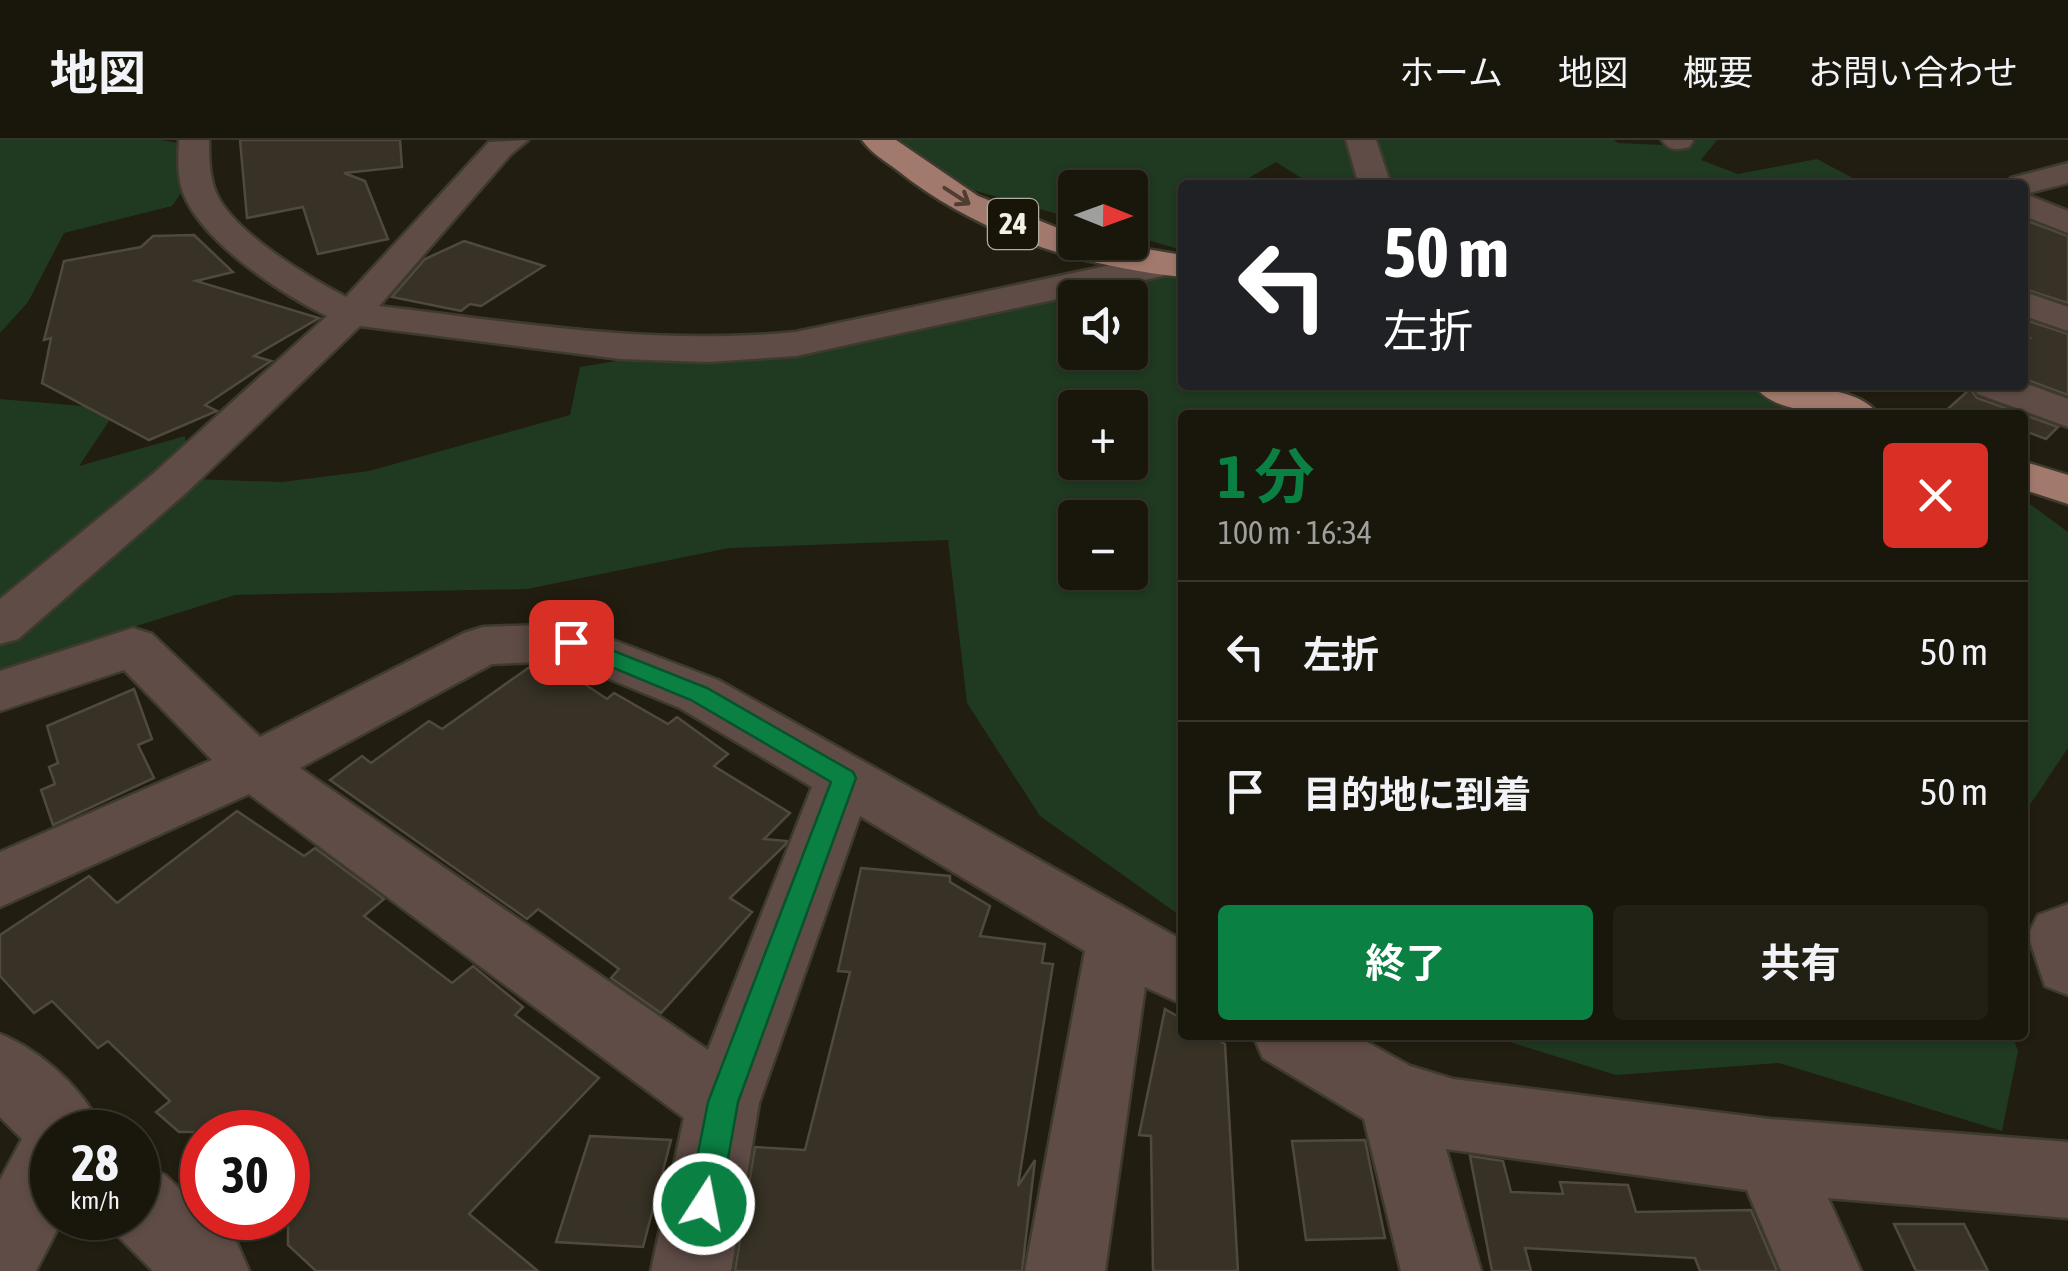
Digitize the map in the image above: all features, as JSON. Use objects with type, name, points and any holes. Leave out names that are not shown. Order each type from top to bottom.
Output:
[{"type":"main road","name":"24","points":[[877,140],[964,202],[1029,231],[1175,265]]},
{"type":"main road","points":[[1788,390],[1844,410]]},
{"type":"main road","points":[[2028,476],[2068,490]]},
{"type":"street","points":[[194,140],[193,158],[202,198],[226,228],[248,249],[294,281],[352,313],[602,346],[737,352],[796,344],[1175,265]]},
{"type":"street","points":[[0,626],[170,484],[352,313],[500,148],[513,140]]},
{"type":"street","points":[[1361,140],[1373,180]]},
{"type":"street","points":[[2028,183],[2068,172]]},
{"type":"street","points":[[2028,206],[2068,223]]},
{"type":"street","points":[[2028,304],[2068,320]]},
{"type":"street","points":[[2005,390],[2068,414]]},
{"type":"street","points":[[0,880],[254,766],[483,646],[571,642],[699,694],[1178,972]]},
{"type":"street","points":[[0,691],[134,647],[254,766],[723,1102]]},
{"type":"street","points":[[692,1271],[723,1102],[844,778]]},
{"type":"street","points":[[2068,932],[2060,936],[2068,964]]},
{"type":"street","points":[[1065,1271],[1120,937]]},
{"type":"street","points":[[1297,1040],[1395,1097],[1453,1115],[1770,1156],[2068,1180]]},
{"type":"street","points":[[0,1068],[43,1110]]},
{"type":"street","points":[[1395,1097],[1442,1271]]},
{"type":"street","points":[[1770,1156],[1821,1271]]},
{"type":"street","points":[[0,1260],[30,1202]]},
{"type":"street","points":[[160,1224],[208,1271]]},
{"type":"green space","points":[[0,140],[161,140],[211,149],[172,206],[64,233],[28,302],[0,333]]},
{"type":"green space","points":[[891,140],[1614,140],[1687,146],[1697,140],[1717,140],[1701,160],[1738,174],[1817,159],[1857,180],[1304,180],[1276,162],[1245,180],[1178,180],[1178,249],[1148,240],[1148,170],[1058,170],[1058,214],[948,183]]},
{"type":"green space","points":[[1178,269],[1178,390],[1782,390],[1843,410],[1178,410],[1178,914],[1040,816],[967,703],[948,540],[729,548],[527,589],[235,595],[0,669],[0,399],[117,409],[79,466],[185,436],[192,479],[282,482],[369,471],[570,415],[580,367],[1058,288],[1058,370],[1148,370],[1148,280],[1109,280]]},
{"type":"green space","points":[[2028,503],[2068,532],[2068,748],[2028,808]]},
{"type":"green space","points":[[1503,1040],[2014,1040],[2018,1051],[2002,1131],[1779,1063],[1616,1075]]},
{"type":"building","points":[[240,140],[400,140],[402,167],[344,173],[365,181],[388,239],[318,254],[303,207],[247,218]]},
{"type":"building","points":[[2028,221],[2068,236],[2068,303],[2028,290]]},
{"type":"building","points":[[194,235],[233,272],[196,281],[319,318],[254,356],[271,361],[205,405],[217,411],[149,440],[42,383],[51,338],[44,340],[64,261],[141,247],[153,236]]},
{"type":"building","points":[[464,241],[544,266],[481,306],[470,304],[461,311],[392,297],[425,259]]},
{"type":"building","points":[[2028,321],[2068,334],[2068,395],[2028,380]]},
{"type":"building","points":[[1971,390],[1977,398],[2011,410],[1947,410]]},
{"type":"building","points":[[2028,416],[2058,427],[2046,439],[2028,432]]},
{"type":"building","points":[[556,665],[607,699],[614,693],[668,724],[677,717],[728,754],[714,766],[790,813],[764,839],[787,841],[785,845],[730,898],[752,912],[661,1013],[611,978],[619,969],[538,909],[527,919],[330,780],[362,756],[371,763],[429,721],[442,729],[531,666]]},
{"type":"building","points":[[134,689],[152,739],[138,745],[154,778],[53,825],[41,790],[55,784],[49,767],[58,763],[47,726]]},
{"type":"building","points":[[237,811],[304,856],[315,848],[384,899],[364,916],[452,983],[473,966],[523,1007],[515,1015],[599,1078],[469,1214],[538,1271],[316,1271],[288,1245],[288,1240],[310,1240],[310,1110],[180,1110],[179,1132],[160,1115],[159,1110],[170,1101],[108,1041],[98,1048],[52,1001],[34,1013],[0,976],[0,935],[89,876],[117,903]]},
{"type":"building","points":[[861,868],[950,876],[950,882],[990,906],[980,936],[1045,944],[1042,963],[1053,964],[1018,1186],[1035,1160],[1022,1271],[735,1271],[755,1147],[805,1150],[850,972],[838,971]]},
{"type":"building","points":[[1165,1009],[1178,1017],[1178,1040],[1218,1040],[1225,1044],[1238,1271],[1153,1271],[1151,1136],[1139,1135]]},
{"type":"building","points":[[590,1136],[671,1140],[643,1247],[556,1242]]},
{"type":"building","points":[[1365,1140],[1385,1238],[1306,1240],[1292,1141]]},
{"type":"building","points":[[1470,1156],[1503,1161],[1511,1192],[1563,1194],[1560,1182],[1628,1185],[1636,1212],[1751,1210],[1777,1271],[1700,1271],[1695,1258],[1525,1248],[1531,1271],[1492,1271]]},
{"type":"building","points":[[1894,1224],[1964,1224],[1988,1271],[1916,1271]]},
{"type":"route","points":[[571,642],[699,694],[844,778],[723,1102],[704,1204]]}]
